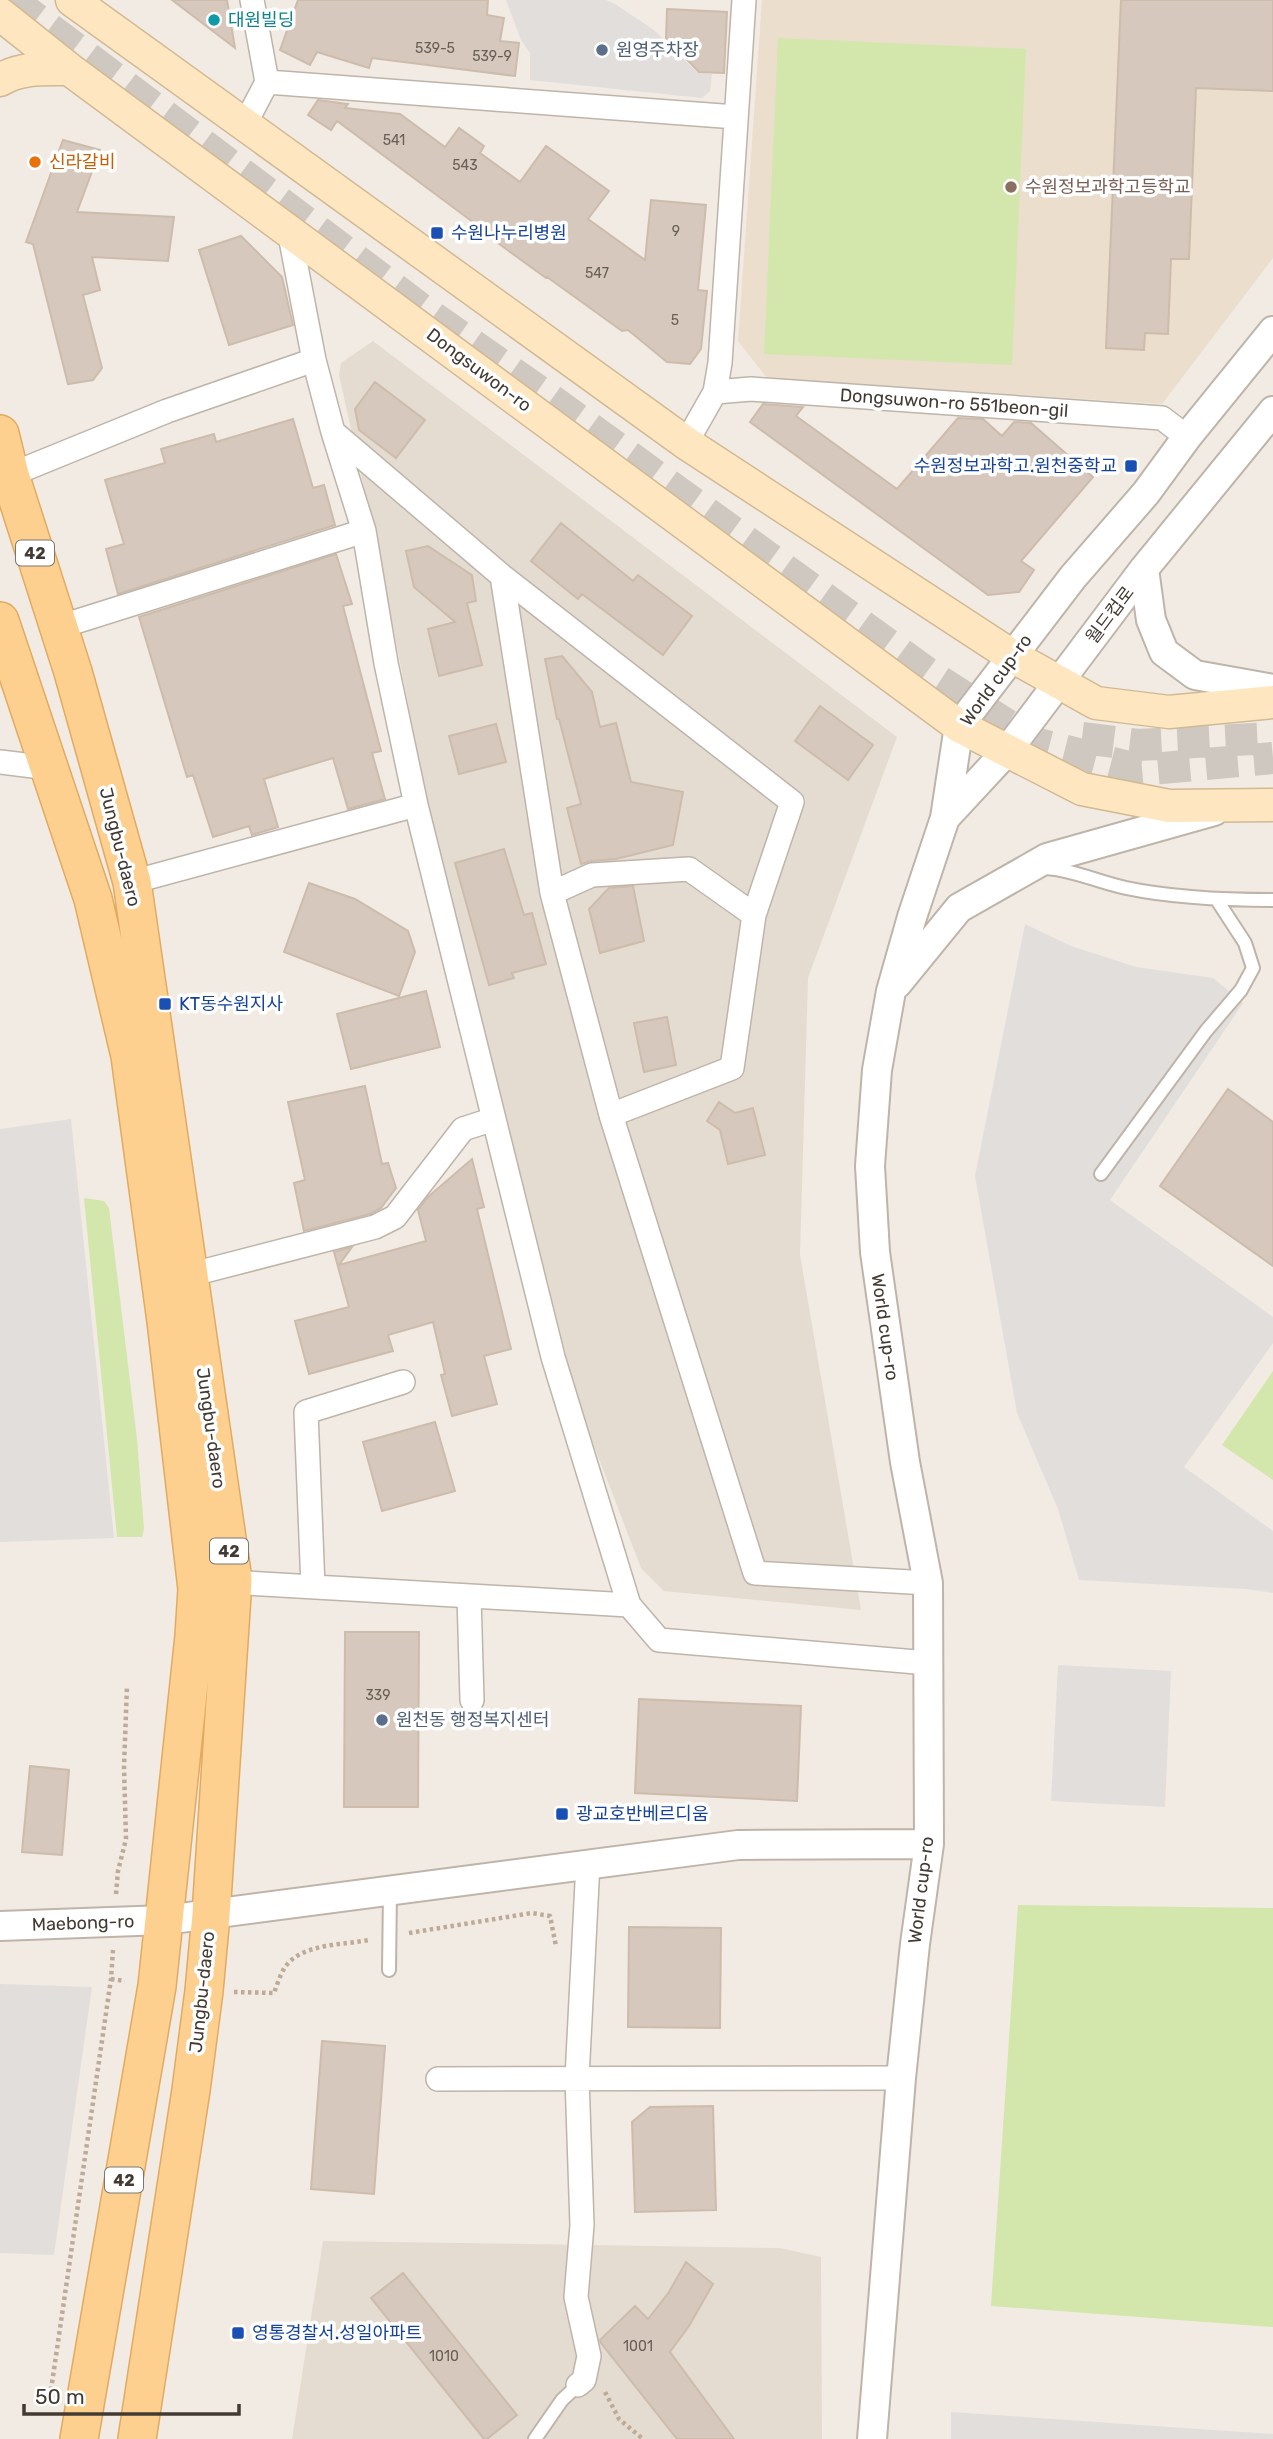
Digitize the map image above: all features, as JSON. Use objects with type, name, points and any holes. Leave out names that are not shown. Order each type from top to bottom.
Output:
[{"type":"main road","points":[[72,0],[686,443],[1012,656],[1096,703],[1168,712],[1273,702]]},
{"type":"main road","name":"Dongsuwon-ro","points":[[0,14],[69,69],[959,726],[1082,789],[1169,806],[1273,805]]},
{"type":"main road","points":[[0,80],[30,69],[69,69]]},
{"type":"main road","name":"Jungbu-daero","points":[[0,434],[132,881],[233,1580],[211,1914],[191,2091],[137,2439]]},
{"type":"main road","name":"Jungbu-daero","points":[[0,621],[93,899],[130,1056],[166,1321],[197,1588],[165,1920],[79,2439]]},
{"type":"main road","points":[[140,2082],[191,2091]]},
{"type":"street","points":[[244,126],[267,82],[251,0]]},
{"type":"street","points":[[686,443],[715,393],[720,363],[745,116],[744,0]]},
{"type":"street","points":[[267,82],[745,116]]},
{"type":"street","points":[[289,230],[314,360],[364,531],[386,663],[416,805],[553,1357],[629,1605],[659,1640],[928,1663]]},
{"type":"street","name":"World cup-ro","points":[[872,2439],[901,2078],[929,1844],[928,1583],[905,1462],[875,1252],[870,1166],[877,1070],[891,991],[945,818],[959,726],[1073,577],[1146,494],[1187,436],[1273,331]]},
{"type":"street","points":[[10,475],[167,411],[314,360]]},
{"type":"street","name":"Dongsuwon-ro 551beon-gil","points":[[715,393],[751,390],[1161,418],[1187,436]]},
{"type":"street","name":"월드컵로","points":[[945,818],[1007,751],[1144,569],[1273,411]]},
{"type":"street","points":[[333,432],[502,576],[792,802],[754,915],[732,1068],[611,1115]]},
{"type":"street","points":[[59,627],[364,531]]},
{"type":"street","points":[[1144,569],[1151,620],[1164,652],[1195,675],[1273,689]]},
{"type":"street","points":[[502,576],[552,893],[611,1115],[755,1573],[928,1583]]},
{"type":"street","points":[[0,762],[49,768]]},
{"type":"street","points":[[132,881],[416,805]]},
{"type":"street","points":[[891,991],[960,908],[1047,858],[1233,806]]},
{"type":"street","points":[[552,893],[592,875],[689,869],[754,915]]},
{"type":"street","points":[[189,1275],[375,1227],[395,1217],[463,1129],[494,1119]]},
{"type":"street","points":[[313,1587],[306,1412],[403,1382]]},
{"type":"street","points":[[233,1580],[246,1583],[629,1605]]},
{"type":"street","points":[[469,1596],[472,1700]]},
{"type":"street","name":"Maebong-ro","points":[[0,1926],[165,1920],[738,1845],[929,1844]]},
{"type":"street","points":[[578,2385],[584,2380],[589,2356],[576,2297],[582,2225],[577,2078],[588,1863]]},
{"type":"street","points":[[438,2079],[901,2078]]},
{"type":"lane","points":[[1032,867],[1063,869],[1125,888],[1217,900],[1273,900]]},
{"type":"lane","points":[[1101,1174],[1206,1031],[1241,990],[1253,968],[1245,943],[1217,900]]},
{"type":"lane","points":[[389,1970],[390,1891]]},
{"type":"lane","points":[[535,2439],[562,2400],[578,2385]]},
{"type":"path","points":[[118,1871],[126,1839],[124,1791],[127,1686]]},
{"type":"path","points":[[274,1993],[286,1966],[298,1955],[325,1947],[532,1913]]},
{"type":"path","points":[[50,2398],[111,1979],[114,1950],[101,1949]]},
{"type":"path","points":[[578,2385],[604,2391],[620,2419],[643,2439]]},
{"type":"shaded area","name":"원영주차장","points":[[506,0],[606,0],[615,4],[654,30],[698,73],[712,74],[710,91],[702,98],[530,80],[530,53],[521,40]]},
{"type":"shaded area","name":"수원정보과학고등학교","points":[[762,0],[1273,0],[1273,258],[1162,404],[767,378],[738,341]]},
{"type":"shaded area","points":[[373,341],[897,737],[808,978],[800,1255],[861,1610],[664,1591],[641,1568],[579,1407],[426,796],[382,570],[339,375],[341,363]]},
{"type":"shaded area","points":[[1025,924],[1071,946],[1136,967],[1213,978],[1243,1003],[1110,1200],[1273,1317],[1273,1343],[1184,1467],[1273,1531],[1273,1593],[1246,1589],[1079,1580],[1058,1509],[1017,1413],[975,1176]]},
{"type":"shaded area","points":[[71,1119],[114,1538],[0,1542],[0,1129]]},
{"type":"shaded area","points":[[1058,1665],[1171,1671],[1165,1807],[1051,1801]]},
{"type":"shaded area","points":[[0,1984],[92,1987],[54,2255],[0,2253]]},
{"type":"shaded area","points":[[323,2241],[780,2248],[821,2257],[822,2439],[292,2439]]},
{"type":"shaded area","points":[[951,2412],[1273,2434],[1273,2439],[951,2439]]},
{"type":"green space","points":[[778,38],[1026,49],[1012,365],[764,354]]},
{"type":"green space","points":[[84,1198],[104,1201],[109,1208],[137,1439],[144,1529],[142,1537],[117,1537]]},
{"type":"green space","points":[[1273,1371],[1273,1480],[1222,1445]]},
{"type":"green space","points":[[1018,1905],[1273,1908],[1273,2327],[991,2306]]},
{"type":"building","name":"대원빌딩","points":[[172,0],[227,0],[235,48]]},
{"type":"building","points":[[298,0],[488,0],[487,15],[504,18],[500,41],[519,43],[515,76],[372,58],[369,68],[317,52],[310,65],[280,50]]},
{"type":"building","points":[[1121,0],[1273,0],[1273,91],[1196,88],[1189,259],[1171,259],[1168,334],[1145,333],[1144,350],[1106,348]]},
{"type":"building","points":[[667,9],[727,12],[724,73],[699,72],[666,38]]},
{"type":"building","points":[[318,100],[348,104],[345,108],[400,114],[445,147],[459,128],[484,146],[480,153],[520,182],[546,146],[609,191],[588,219],[645,260],[651,200],[706,205],[698,290],[707,291],[701,349],[690,364],[667,362],[628,330],[622,331],[484,233],[485,231],[337,121],[331,130],[308,115]]},
{"type":"building","points":[[63,140],[100,150],[77,212],[174,217],[168,261],[92,257],[100,290],[83,295],[102,368],[93,380],[68,384],[33,244],[26,242]]},
{"type":"building","points":[[241,236],[282,277],[293,325],[229,345],[199,250]]},
{"type":"building","points":[[375,382],[425,420],[396,458],[359,430],[355,409]]},
{"type":"building","points":[[763,404],[803,407],[796,416],[897,489],[958,418],[983,419],[1002,436],[1014,422],[1031,423],[1093,477],[1021,561],[1034,570],[1019,592],[988,595],[750,422]]},
{"type":"building","points":[[293,419],[313,488],[324,485],[335,525],[118,594],[106,549],[124,544],[105,480],[165,463],[161,449],[214,434],[216,442]]},
{"type":"building","points":[[561,523],[633,581],[638,575],[692,616],[663,655],[582,594],[578,599],[531,561]]},
{"type":"building","points":[[428,546],[472,575],[476,601],[467,603],[482,665],[439,676],[428,629],[455,622],[414,587],[406,551]]},
{"type":"building","points":[[336,554],[352,604],[343,606],[381,751],[372,753],[385,799],[348,809],[333,758],[264,779],[278,827],[252,835],[249,826],[213,837],[193,775],[187,777],[139,617]]},
{"type":"building","points":[[562,656],[592,692],[600,727],[616,723],[631,782],[683,792],[673,845],[616,859],[581,864],[567,808],[581,804],[557,719],[545,659]]},
{"type":"building","points":[[820,706],[873,745],[848,780],[795,741]]},
{"type":"building","points":[[496,724],[506,762],[459,774],[449,736]]},
{"type":"building","points":[[504,849],[524,915],[532,913],[546,964],[512,973],[514,978],[489,985],[455,863]]},
{"type":"building","points":[[309,883],[355,899],[408,931],[415,952],[399,996],[284,952]]},
{"type":"building","points":[[633,886],[644,941],[600,953],[589,909],[609,888]]},
{"type":"building","points":[[426,991],[440,1047],[351,1069],[337,1014]]},
{"type":"building","points":[[667,1017],[676,1065],[644,1072],[634,1023]]},
{"type":"building","points":[[365,1086],[382,1164],[388,1163],[396,1188],[381,1208],[370,1214],[304,1231],[294,1183],[305,1180],[288,1102]]},
{"type":"building","points":[[1228,1089],[1273,1122],[1273,1266],[1160,1186]]},
{"type":"building","points":[[719,1102],[735,1113],[753,1108],[765,1155],[728,1164],[720,1130],[707,1121]]},
{"type":"building","points":[[472,1159],[484,1207],[477,1209],[511,1349],[484,1356],[497,1404],[452,1416],[441,1375],[445,1374],[433,1322],[388,1335],[393,1351],[309,1374],[295,1321],[349,1307],[334,1252],[352,1247],[339,1265],[426,1241],[418,1210],[428,1197]]},
{"type":"building","points":[[435,1422],[455,1491],[382,1511],[363,1442]]},
{"type":"building","name":"원천동 행정복지센터","points":[[345,1632],[419,1632],[418,1807],[344,1807]]},
{"type":"building","points":[[639,1699],[801,1706],[797,1801],[635,1793]]},
{"type":"building","points":[[30,1766],[69,1770],[62,1855],[22,1852]]},
{"type":"building","points":[[629,1927],[721,1928],[720,2028],[628,2027]]},
{"type":"building","points":[[322,2041],[385,2046],[374,2194],[311,2189]]},
{"type":"building","points":[[713,2106],[716,2210],[635,2212],[632,2122],[650,2107]]},
{"type":"building","points":[[686,2262],[713,2284],[689,2326],[670,2352],[734,2439],[677,2439],[600,2340],[635,2306],[648,2319],[669,2292]]},
{"type":"building","points":[[403,2273],[517,2415],[487,2439],[484,2439],[371,2298]]},
{"type":"tunnel","points":[[11,0],[421,309],[930,675],[1035,743],[1140,770],[1273,758]]},
{"type":"tunnel","points":[[1082,738],[1138,745],[1272,738]]},
{"type":"place","name":"대원빌딩","points":[[214,20]]},
{"type":"place","name":"원영주차장","points":[[602,50]]},
{"type":"place","name":"신라갈비","points":[[35,162]]},
{"type":"place","name":"수원정보과학고등학교","points":[[1011,187]]},
{"type":"place","name":"수원나누리병원","points":[[437,233]]},
{"type":"place","name":"수원정보과학고.원천중학교","points":[[1131,466]]},
{"type":"place","name":"KT동수원지사","points":[[165,1004]]},
{"type":"place","name":"원천동 행정복지센터","points":[[382,1720]]},
{"type":"place","name":"광교호반베르디움","points":[[562,1814]]},
{"type":"place","name":"영통경찰서.성일아파트","points":[[238,2333]]}]
